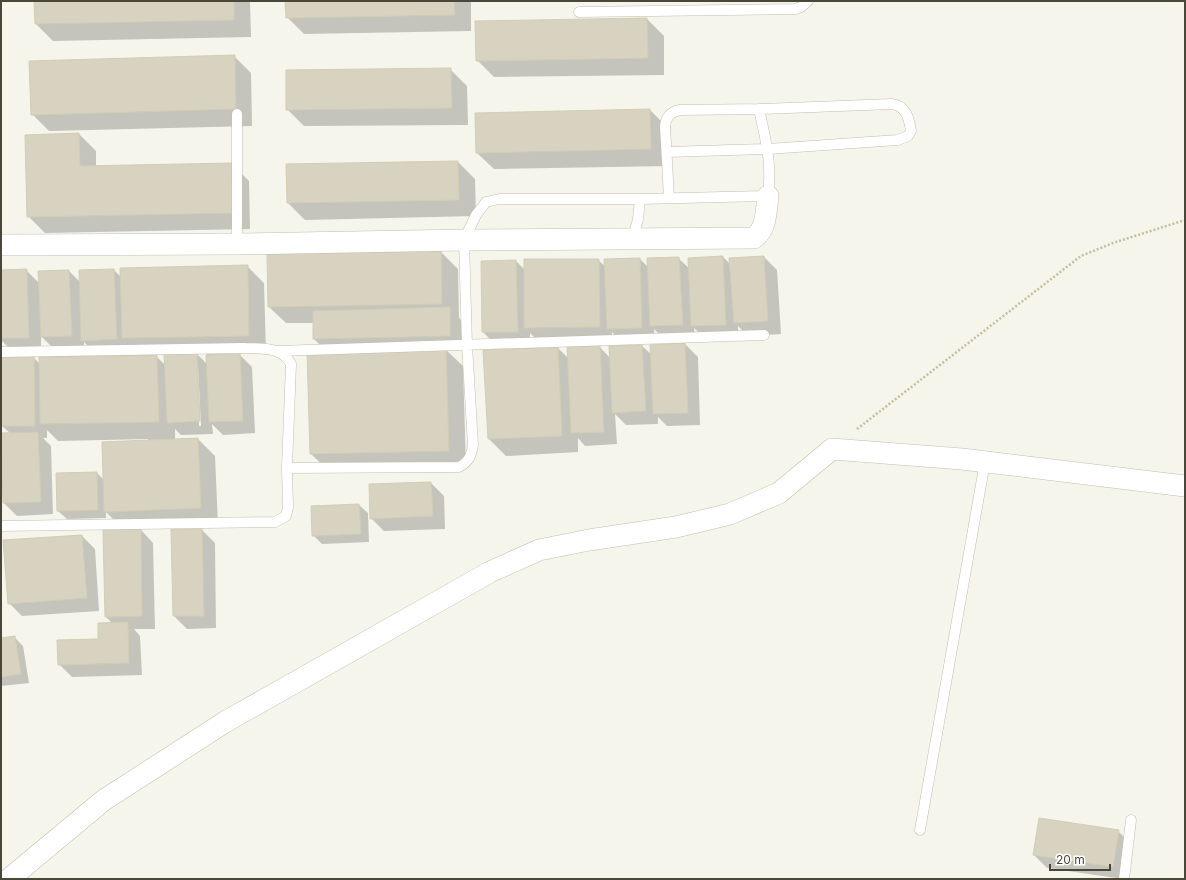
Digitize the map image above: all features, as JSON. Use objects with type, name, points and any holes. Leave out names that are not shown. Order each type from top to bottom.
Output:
[{"type":"street","points":[[1,245],[754,238],[759,235],[763,228],[768,196]]},
{"type":"street","points":[[9,879],[104,800],[225,722],[490,572],[539,550],[676,526],[730,514],[779,493],[832,449],[985,462],[1185,486]]},
{"type":"lane","points":[[579,12],[795,9],[801,7],[808,1]]},
{"type":"lane","points":[[667,152],[768,149],[898,140],[908,136],[911,131],[905,111],[897,105],[674,111],[665,120],[669,198]]},
{"type":"lane","points":[[287,468],[459,467],[466,463],[471,456],[473,446],[467,345],[464,240],[476,214],[486,202],[499,199],[768,196],[770,164],[759,109]]},
{"type":"lane","points":[[237,114],[237,244]]},
{"type":"lane","points":[[633,238],[638,218],[640,198]]},
{"type":"lane","points":[[1,352],[244,348],[278,351],[764,335]]},
{"type":"lane","points":[[1,526],[276,522],[286,516],[288,507],[287,468],[291,364],[287,357],[278,351]]},
{"type":"lane","points":[[920,830],[985,462]]},
{"type":"lane","points":[[1124,879],[1131,820]]},
{"type":"path","points":[[857,429],[1081,256],[1113,243],[1185,220]]},
{"type":"building","points":[[34,1],[234,1],[234,20],[35,24]]},
{"type":"building","points":[[285,1],[454,1],[455,15],[286,18]]},
{"type":"building","points":[[647,18],[648,58],[476,61],[475,21]]},
{"type":"building","points":[[235,55],[236,109],[31,115],[29,61]]},
{"type":"building","points":[[451,68],[452,108],[286,110],[286,70]]},
{"type":"building","points":[[650,109],[651,149],[476,153],[475,113]]},
{"type":"building","points":[[79,133],[80,166],[232,163],[233,213],[27,217],[25,135]]},
{"type":"building","points":[[458,161],[459,200],[287,203],[286,164]]},
{"type":"building","points":[[441,251],[442,304],[268,307],[267,254]]},
{"type":"building","points":[[723,256],[726,325],[691,326],[688,258]]},
{"type":"building","points":[[764,256],[768,321],[734,323],[729,258]]},
{"type":"building","points":[[679,257],[683,325],[650,326],[647,258]]},
{"type":"building","points":[[640,258],[642,328],[607,329],[604,259]]},
{"type":"building","points":[[524,259],[599,259],[600,327],[524,328]]},
{"type":"building","points":[[516,260],[518,332],[482,332],[481,261]]},
{"type":"building","points":[[248,265],[249,336],[122,338],[120,268]]},
{"type":"building","points":[[27,269],[29,338],[1,338],[1,270]]},
{"type":"building","points":[[114,269],[117,339],[81,341],[79,270]]},
{"type":"building","points":[[69,270],[72,336],[41,337],[38,271]]},
{"type":"building","points":[[450,307],[450,336],[313,339],[313,311]]},
{"type":"building","points":[[685,343],[688,413],[653,414],[650,345]]},
{"type":"building","points":[[600,345],[604,432],[571,433],[567,347]]},
{"type":"building","points":[[642,345],[646,411],[612,413],[609,346]]},
{"type":"building","points":[[558,347],[562,436],[488,439],[483,350]]},
{"type":"building","points":[[446,348],[449,451],[310,454],[307,352]]},
{"type":"building","points":[[197,353],[200,421],[167,423],[164,354]]},
{"type":"building","points":[[240,353],[243,421],[209,422],[206,355]]},
{"type":"building","points":[[157,355],[159,422],[40,424],[39,357]]},
{"type":"building","points":[[1,357],[34,357],[35,426],[1,426]]},
{"type":"building","points":[[38,432],[41,502],[3,503],[1,433]]},
{"type":"building","points":[[198,438],[201,508],[104,512],[102,442]]},
{"type":"building","points":[[97,472],[98,510],[57,511],[56,473]]},
{"type":"building","points":[[431,482],[433,516],[370,519],[369,484]]},
{"type":"building","points":[[359,504],[361,534],[312,536],[311,506]]},
{"type":"building","points":[[141,529],[142,616],[105,617],[103,530]]},
{"type":"building","points":[[171,529],[202,529],[204,616],[173,616]]},
{"type":"building","points":[[82,535],[87,598],[8,604],[3,540]]},
{"type":"building","points":[[128,622],[129,663],[58,665],[57,640],[98,639],[98,623]]},
{"type":"building","points":[[15,636],[21,674],[1,677],[1,638]]},
{"type":"building","points":[[1039,818],[1119,830],[1113,867],[1033,855]]}]
